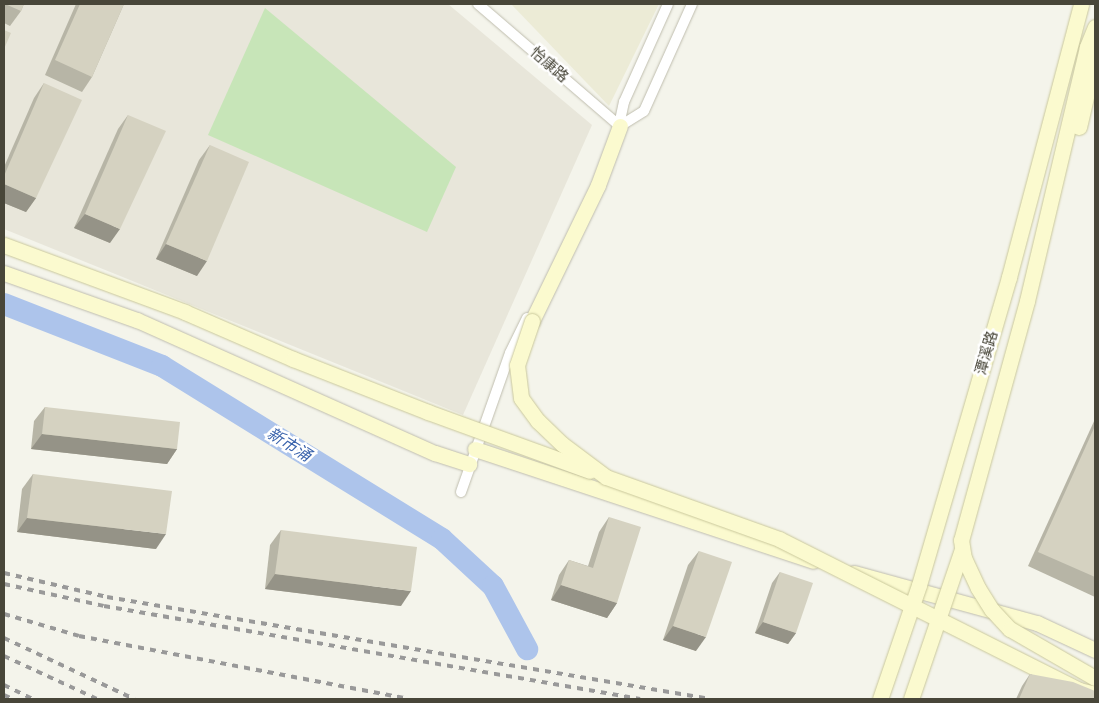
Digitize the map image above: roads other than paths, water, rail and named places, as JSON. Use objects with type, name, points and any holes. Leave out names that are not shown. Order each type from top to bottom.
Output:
[{"type":"street","name":"怡康路","points":[[478,4],[620,126]]},
{"type":"street","points":[[606,476],[562,444],[538,421],[520,398],[517,365],[532,321],[598,185],[620,126],[624,102],[668,4]]},
{"type":"street","points":[[461,492],[469,464],[510,353],[620,126],[644,111],[692,4]]},
{"type":"street","name":"潭溪路","points":[[880,699],[919,585],[1009,277],[1081,4]]},
{"type":"street","points":[[1095,27],[1087,47],[1026,301],[961,540],[964,558],[978,588],[992,610],[1010,629],[1095,678]]},
{"type":"street","points":[[911,699],[950,588],[1011,389],[1046,265],[1095,59]]},
{"type":"street","points":[[4,245],[185,312],[293,359],[428,412],[778,540],[1079,690],[1095,694]]},
{"type":"street","points":[[4,273],[137,320],[435,453],[469,464]]},
{"type":"street","points":[[475,449],[809,560],[1037,624],[1095,650]]},
{"type":"waterway","name":"新市涌","points":[[4,304],[162,366],[442,539],[493,586],[527,649]]},
{"type":"railway","points":[[4,573],[107,597],[710,699]]},
{"type":"railway","points":[[4,584],[104,606],[640,699]]},
{"type":"railway","points":[[4,614],[79,636],[408,699]]},
{"type":"railway","points":[[4,638],[134,699]]},
{"type":"railway","points":[[4,656],[97,699]]},
{"type":"railway","points":[[4,685],[33,699]]},
{"type":"railway","points":[[4,695],[13,699]]}]
